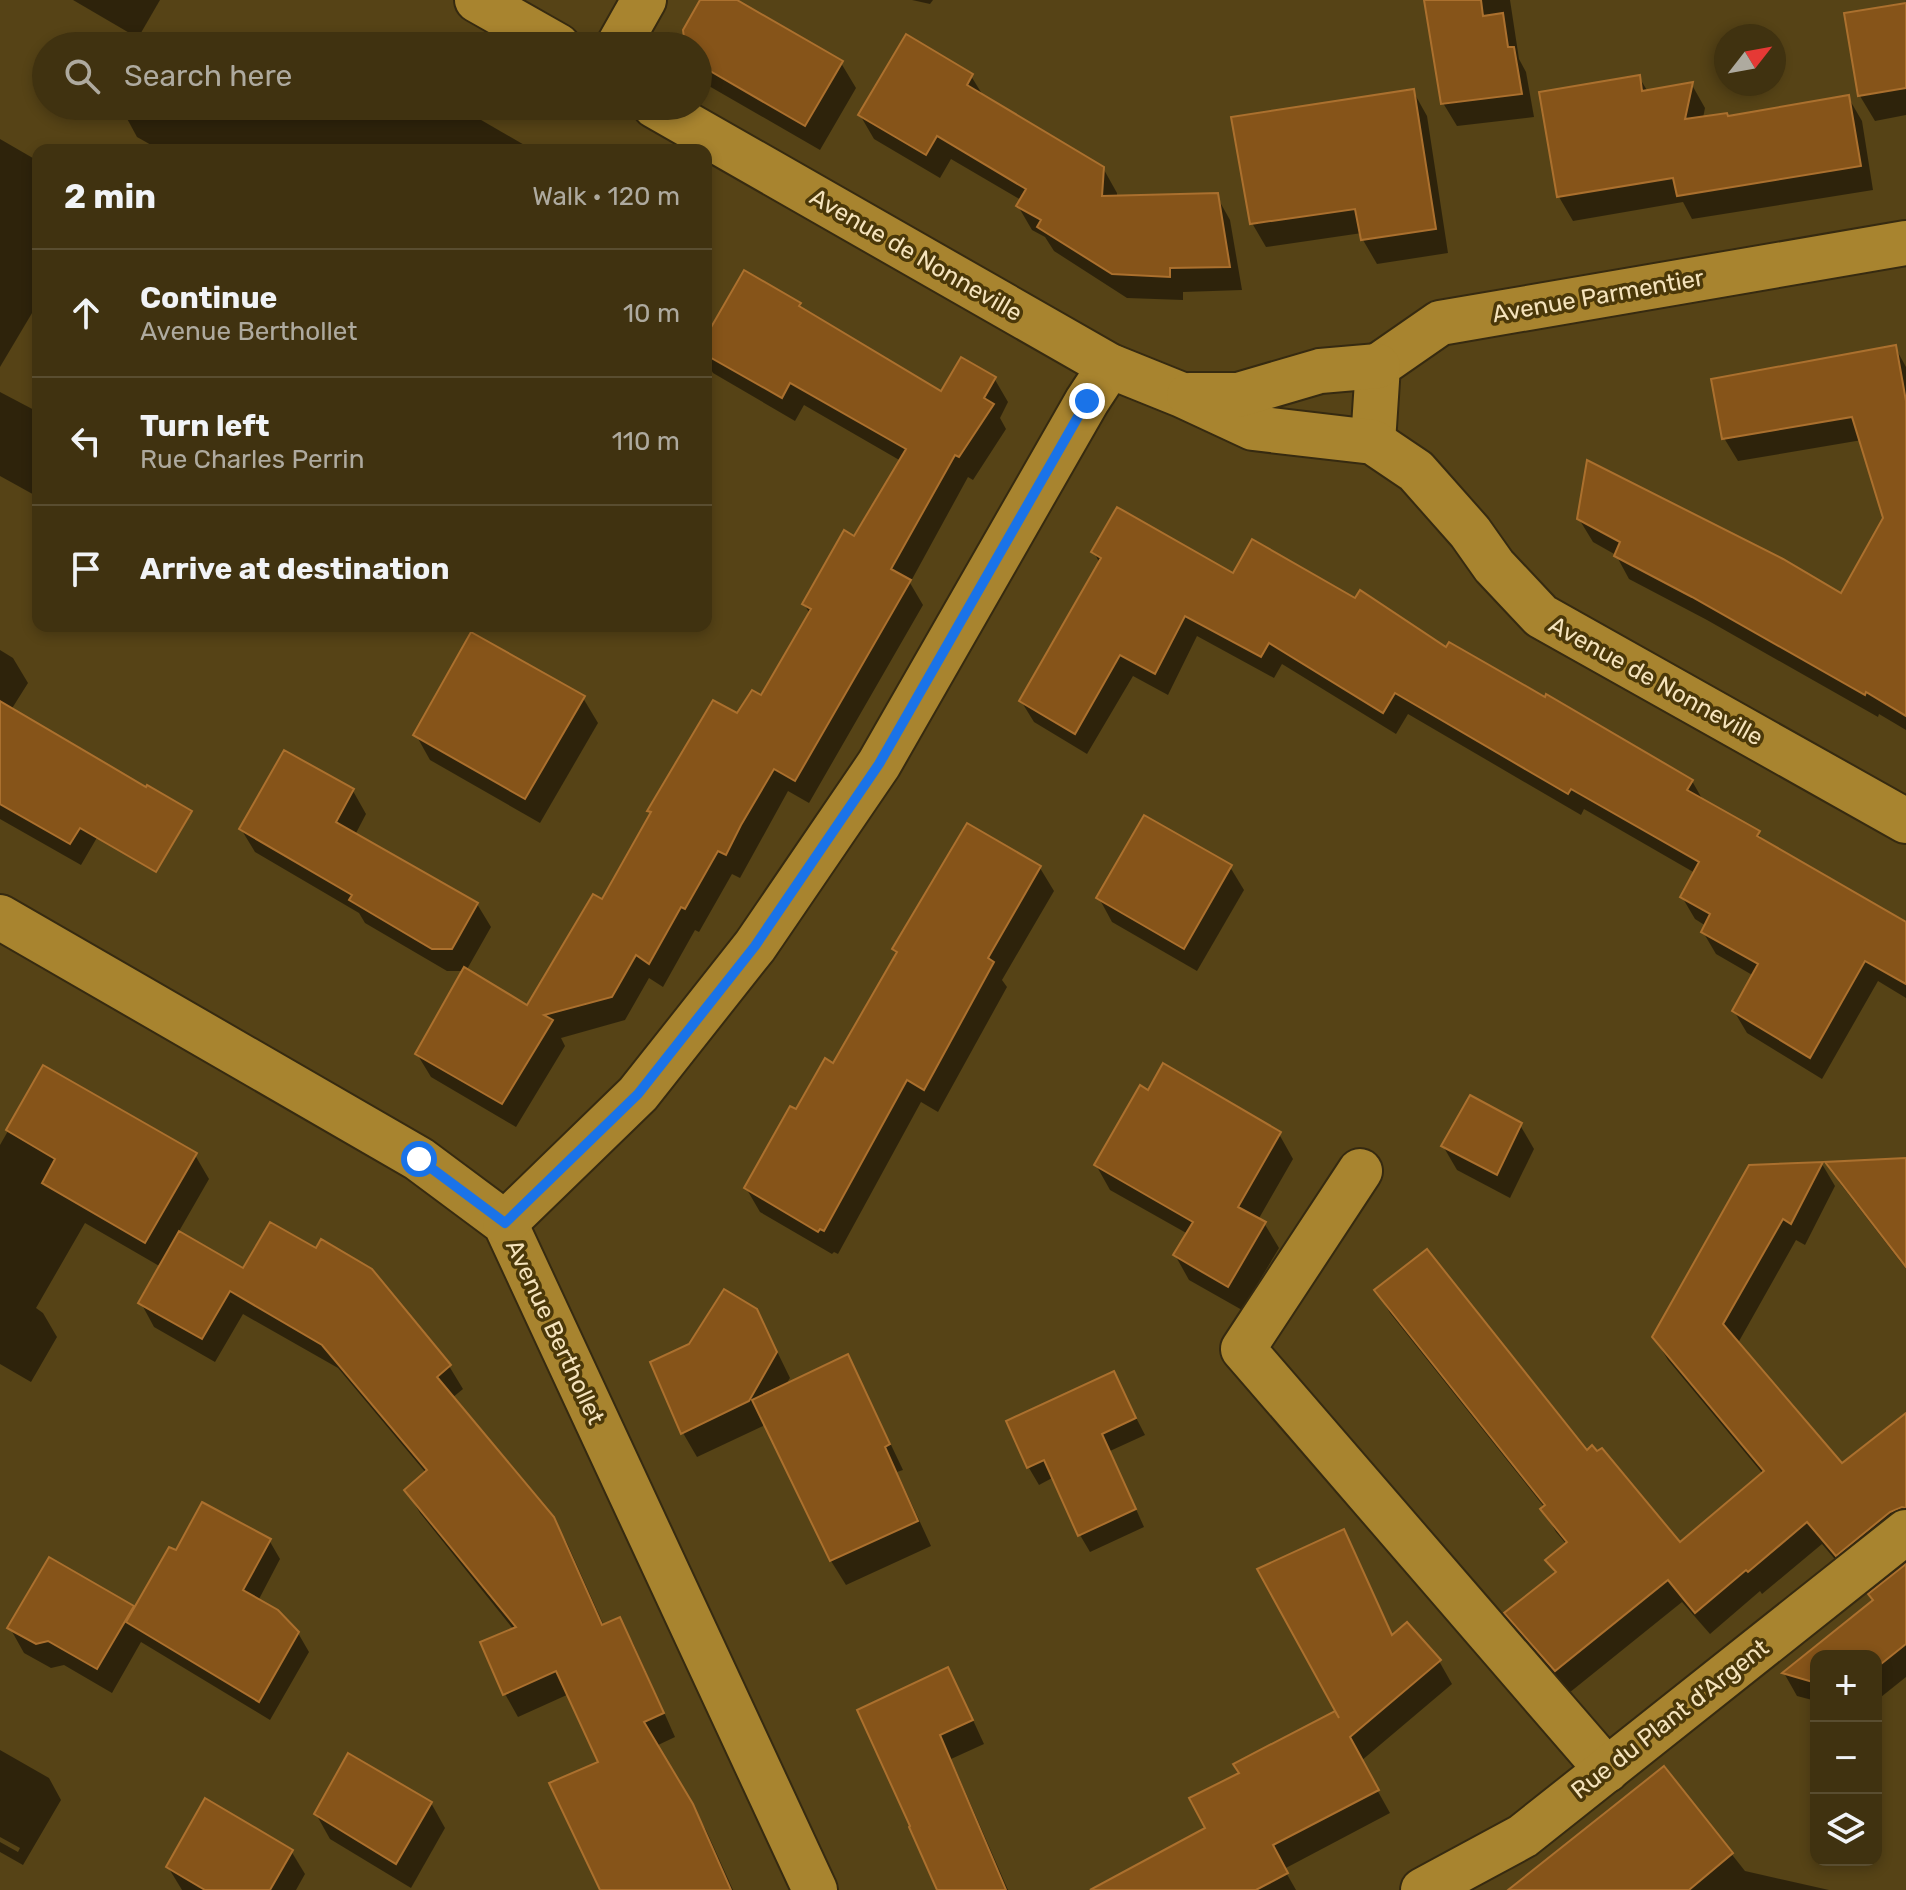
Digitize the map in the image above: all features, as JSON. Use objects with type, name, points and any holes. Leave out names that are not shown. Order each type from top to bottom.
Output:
[{"type":"street","points":[[477,0],[533,32]]},
{"type":"street","points":[[626,32],[644,0]]},
{"type":"street","name":"Avenue de Nonneville","points":[[680,120],[1110,366],[1253,428],[1373,442],[1416,471],[1470,532],[1494,566],[1541,616],[1906,821]]},
{"type":"street","name":"Avenue Parmentier","points":[[1378,366],[1440,323],[1906,243]]},
{"type":"street","points":[[505,1223],[638,1094],[755,946],[879,764],[1110,366]]},
{"type":"street","points":[[1373,442],[1378,366]]},
{"type":"street","name":"Avenue de Nonneville","points":[[1182,395],[1238,395],[1320,371],[1378,366]]},
{"type":"street","name":"Avenue Berthollet","points":[[0,917],[419,1159],[505,1223],[815,1890]]},
{"type":"street","points":[[1360,1171],[1243,1349],[1607,1770]]},
{"type":"street","name":"Rue du Plant d'Argent","points":[[1423,1890],[1523,1836],[1906,1532]]},
{"type":"building","points":[[700,0],[737,0],[843,61],[805,126],[712,72],[712,32],[683,30]]},
{"type":"building","points":[[1424,0],[1481,0],[1483,16],[1503,13],[1508,47],[1514,47],[1522,94],[1441,104]]},
{"type":"building","points":[[1906,3],[1906,88],[1858,96],[1844,13]]},
{"type":"building","points":[[906,34],[973,74],[967,85],[1104,167],[1102,196],[1218,193],[1230,267],[1170,268],[1170,277],[1112,274],[1037,227],[1041,220],[1016,206],[1026,189],[937,136],[926,155],[858,115]]},
{"type":"building","points":[[1640,75],[1642,91],[1693,82],[1685,119],[1727,113],[1728,116],[1849,95],[1861,166],[1677,196],[1673,178],[1557,197],[1539,92]]},
{"type":"building","points":[[1414,89],[1436,229],[1361,240],[1355,209],[1250,224],[1231,117]]},
{"type":"building","points":[[744,270],[941,391],[961,357],[996,377],[984,398],[994,404],[959,457],[955,455],[891,569],[911,580],[795,781],[774,769],[726,855],[718,851],[649,964],[636,955],[612,997],[544,1015],[553,1020],[502,1104],[415,1054],[464,967],[527,1005],[593,894],[602,899],[651,812],[647,811],[713,700],[737,713],[752,690],[761,695],[811,609],[802,604],[844,530],[854,536],[906,449],[790,383],[782,398],[712,358],[712,326]]},
{"type":"building","points":[[1896,345],[1906,401],[1906,716],[1614,556],[1620,542],[1577,519],[1587,460],[1783,559],[1841,593],[1883,518],[1852,417],[1722,439],[1711,379]]},
{"type":"building","points":[[1117,507],[1233,573],[1252,539],[1355,598],[1360,590],[1446,647],[1449,642],[1545,697],[1546,694],[1693,780],[1687,790],[1760,831],[1757,836],[1906,922],[1906,984],[1865,961],[1810,1058],[1732,1011],[1758,964],[1701,932],[1710,914],[1680,897],[1699,862],[1571,789],[1568,794],[1395,693],[1383,713],[1269,643],[1261,657],[1185,616],[1155,674],[1120,655],[1075,734],[1019,701],[1101,558],[1091,552]]},
{"type":"building","points":[[471,632],[585,696],[525,799],[413,735]]},
{"type":"building","points":[[0,701],[192,811],[156,872],[80,828],[70,844],[0,804]]},
{"type":"building","points":[[284,750],[354,789],[336,822],[478,903],[452,949],[432,949],[349,900],[352,895],[239,829]]},
{"type":"building","points":[[1144,815],[1232,865],[1184,949],[1096,898]]},
{"type":"building","points":[[967,823],[1041,866],[988,958],[994,962],[924,1090],[907,1080],[824,1231],[820,1229],[818,1232],[744,1188],[790,1106],[796,1109],[825,1058],[833,1063],[897,952],[892,949]]},
{"type":"building","points":[[1163,1063],[1281,1132],[1238,1207],[1266,1222],[1228,1287],[1173,1255],[1193,1222],[1094,1165],[1140,1085],[1148,1090]]},
{"type":"building","points":[[43,1065],[197,1153],[145,1243],[42,1183],[55,1159],[6,1130]]},
{"type":"building","points":[[1470,1095],[1522,1123],[1497,1175],[1441,1146]]},
{"type":"building","points":[[1906,1158],[1906,1267],[1825,1162]]},
{"type":"building","points":[[1823,1162],[1791,1224],[1783,1219],[1723,1324],[1842,1463],[1906,1413],[1906,1508],[1890,1512],[1836,1556],[1807,1522],[1695,1613],[1668,1580],[1555,1671],[1504,1613],[1556,1572],[1545,1560],[1567,1542],[1540,1509],[1545,1505],[1374,1290],[1427,1249],[1587,1450],[1592,1445],[1597,1451],[1602,1448],[1680,1542],[1764,1471],[1652,1337],[1749,1165]]},
{"type":"building","points":[[270,1222],[316,1248],[321,1239],[372,1269],[451,1365],[437,1377],[554,1517],[602,1625],[620,1617],[664,1713],[644,1722],[693,1804],[731,1890],[600,1890],[549,1783],[598,1762],[556,1671],[503,1695],[480,1642],[516,1627],[404,1490],[427,1470],[322,1345],[230,1291],[202,1339],[138,1303],[179,1231],[243,1268]]},
{"type":"building","points":[[724,1289],[757,1309],[777,1352],[749,1401],[681,1434],[650,1362],[689,1344]]},
{"type":"building","points":[[848,1354],[890,1444],[885,1447],[918,1521],[830,1561],[752,1400]]},
{"type":"building","points":[[1114,1371],[1136,1418],[1102,1434],[1136,1509],[1078,1536],[1044,1460],[1027,1468],[1006,1421]]},
{"type":"building","points":[[202,1502],[271,1539],[243,1590],[278,1610],[299,1632],[259,1702],[126,1622],[169,1547],[176,1550]]},
{"type":"building","points":[[1344,1529],[1392,1635],[1407,1622],[1441,1660],[1350,1737],[1379,1790],[1273,1845],[1288,1873],[1256,1890],[1090,1890],[1205,1828],[1189,1798],[1239,1773],[1233,1764],[1335,1711],[1339,1718],[1257,1569]]},
{"type":"building","points":[[49,1557],[134,1606],[97,1669],[48,1641],[36,1644],[7,1628]]},
{"type":"building","points":[[1906,1564],[1906,1644],[1882,1663],[1882,1650],[1811,1650],[1873,1600],[1868,1594]]},
{"type":"building","points":[[1810,1651],[1810,1681],[1782,1673]]},
{"type":"building","points":[[948,1667],[973,1720],[940,1735],[1006,1890],[937,1890],[857,1710]]},
{"type":"building","points":[[348,1753],[432,1802],[396,1864],[314,1814]]},
{"type":"building","points":[[1664,1766],[1733,1853],[1689,1890],[1508,1890]]},
{"type":"building","points":[[205,1798],[293,1850],[270,1890],[205,1890],[166,1867]]},
{"type":"route","points":[[419,1159],[505,1223],[638,1094],[755,946],[879,764],[1087,401]]}]
